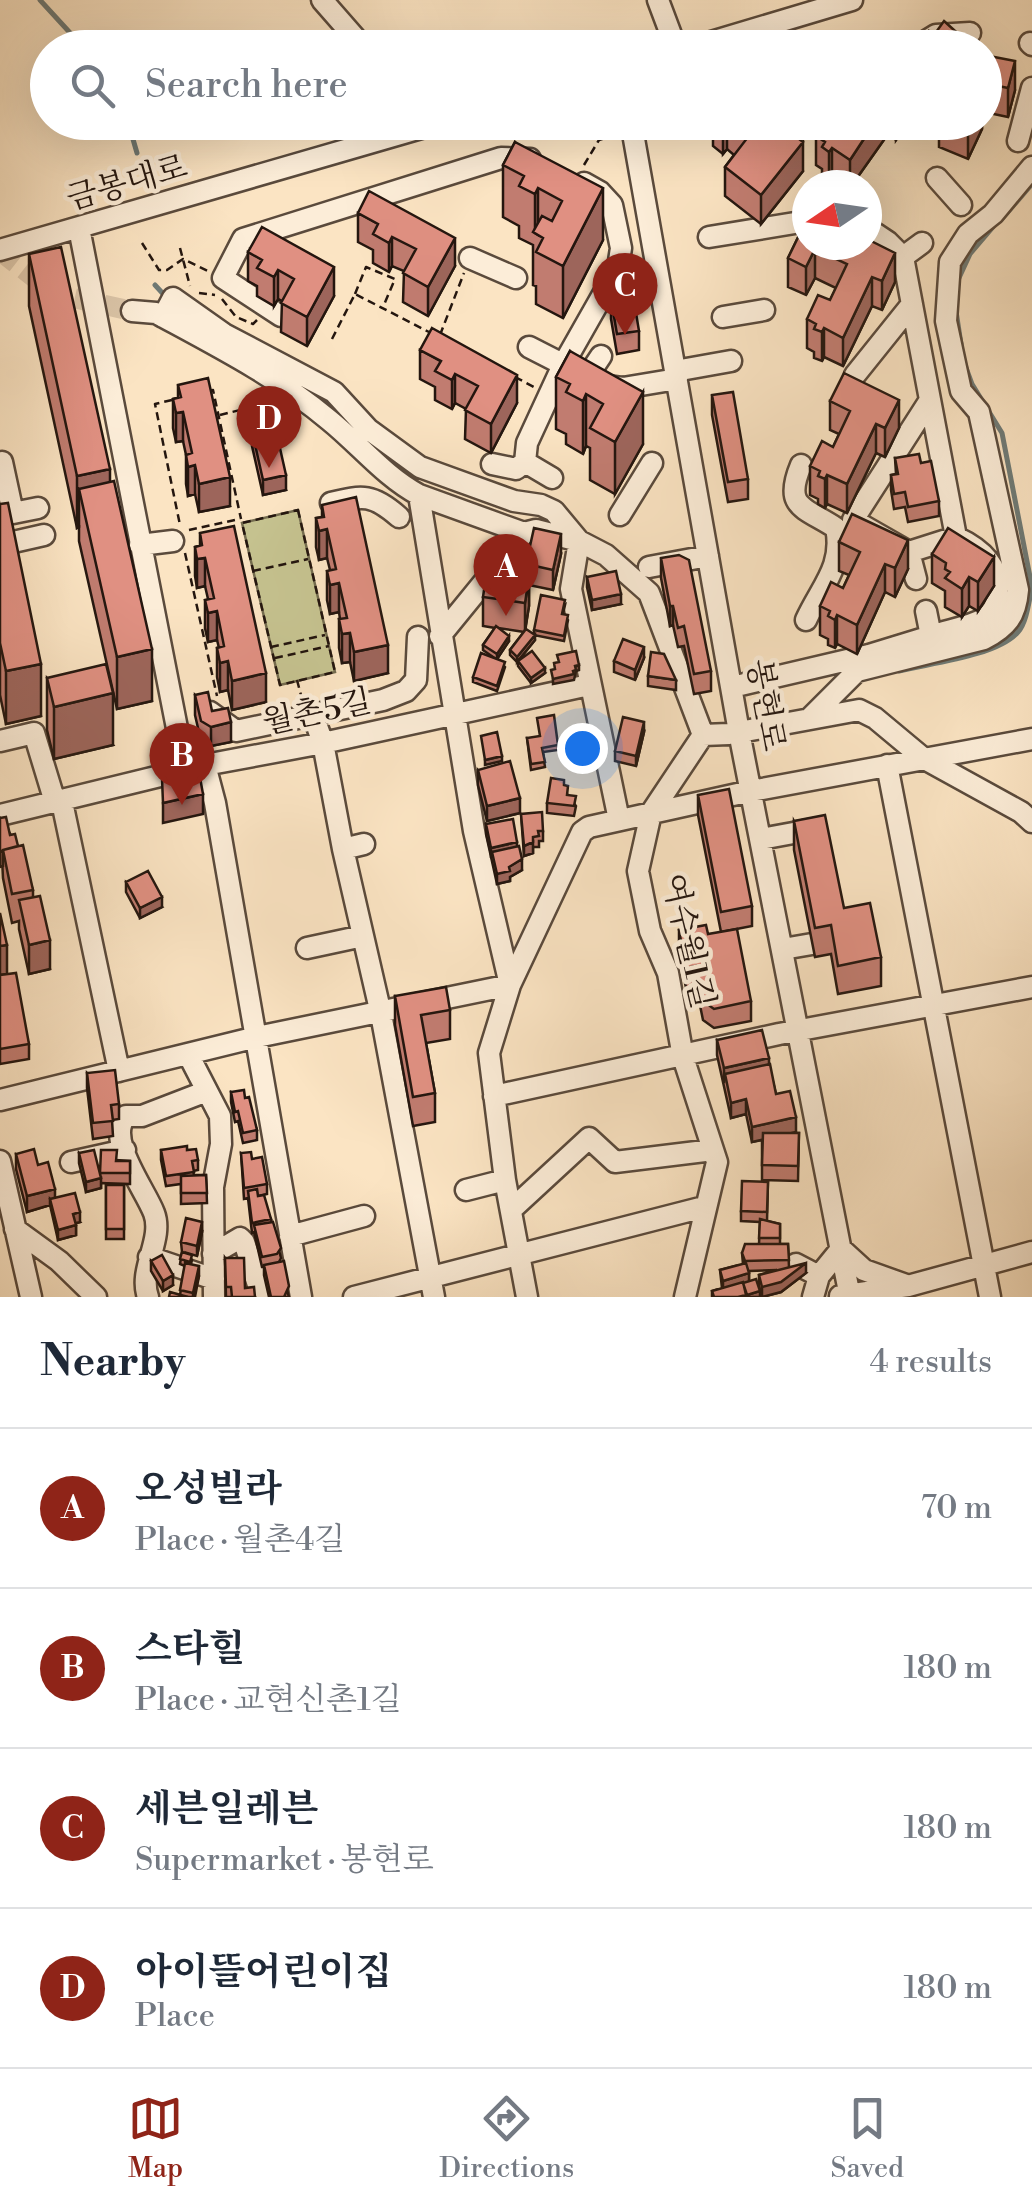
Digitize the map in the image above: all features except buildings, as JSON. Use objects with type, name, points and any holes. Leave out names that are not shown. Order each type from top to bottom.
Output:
[{"type":"street","points":[[322,0],[348,30]]},
{"type":"street","points":[[658,0],[669,30]]},
{"type":"street","points":[[752,30],[852,0]]},
{"type":"street","points":[[1018,141],[1032,88]]},
{"type":"street","name":"금봉대로","points":[[0,250],[380,140]]},
{"type":"street","name":"봉현로","points":[[631,140],[739,732],[841,1248],[846,1296]]},
{"type":"street","points":[[282,316],[223,278],[243,239],[501,158],[518,156],[600,192],[612,205],[621,248],[618,268],[563,365],[527,443],[525,462],[516,469],[492,464]]},
{"type":"street","points":[[811,716],[857,670],[984,639],[1000,631],[1016,608],[1018,590],[980,412],[961,391],[946,321],[950,262],[968,234],[993,214],[1032,167]]},
{"type":"street","points":[[936,178],[961,205]]},
{"type":"street","points":[[710,238],[773,235],[792,227]]},
{"type":"street","points":[[79,228],[140,545],[195,767],[215,803],[301,1297]]},
{"type":"street","points":[[882,240],[903,257],[956,538]]},
{"type":"street","points":[[903,257],[922,243]]},
{"type":"street","points":[[470,258],[498,260],[516,278]]},
{"type":"street","points":[[855,375],[912,304]]},
{"type":"street","points":[[132,311],[156,313],[168,308],[224,334],[334,392],[362,424],[408,460],[514,502],[541,504],[554,511],[579,541],[571,589],[619,820]]},
{"type":"street","points":[[168,308],[329,420],[397,484],[524,533],[536,530],[579,541],[606,555],[648,592],[703,735],[858,710],[875,718],[923,758],[1021,812],[1032,822]]},
{"type":"street","points":[[724,317],[764,310]]},
{"type":"street","points":[[529,346],[587,377],[623,388],[731,361]]},
{"type":"street","points":[[587,377],[601,356]]},
{"type":"street","points":[[806,620],[832,577],[845,524],[930,400]]},
{"type":"street","points":[[2,462],[13,513],[38,508]]},
{"type":"street","points":[[525,462],[552,478]]},
{"type":"street","points":[[620,515],[652,464]]},
{"type":"street","points":[[732,687],[869,655],[931,636],[986,617],[996,606],[999,586],[995,569],[974,546],[956,538],[908,552],[799,504],[792,488],[800,465]]},
{"type":"street","points":[[419,495],[454,714],[482,829],[510,985]]},
{"type":"street","points":[[330,503],[354,497],[372,498],[399,517]]},
{"type":"street","points":[[440,636],[524,533]]},
{"type":"street","points":[[0,545],[44,535]]},
{"type":"street","points":[[140,545],[178,542]]},
{"type":"street","points":[[908,552],[916,579]]},
{"type":"street","points":[[650,567],[708,556]]},
{"type":"street","points":[[926,611],[931,636]]},
{"type":"street","points":[[212,710],[236,731],[308,711],[384,700],[406,691],[416,680],[418,637]]},
{"type":"street","name":"월촌5길","points":[[0,815],[195,767],[589,684]]},
{"type":"street","points":[[308,711],[323,742],[381,1014],[432,1287]]},
{"type":"street","points":[[0,740],[38,728],[119,1071]]},
{"type":"street","name":"여수월1길","points":[[685,1297],[716,1162],[683,1057],[668,973],[650,930],[638,871],[651,813],[703,735]]},
{"type":"street","points":[[527,1297],[505,1180],[488,1053],[510,985],[582,832],[751,791],[1032,739]]},
{"type":"street","points":[[887,765],[990,1297]]},
{"type":"street","points":[[761,839],[815,830]]},
{"type":"street","points":[[343,849],[364,844]]},
{"type":"street","points":[[307,948],[363,936]]},
{"type":"street","points":[[783,949],[812,944]]},
{"type":"street","points":[[0,1100],[257,1037],[510,985]]},
{"type":"street","points":[[494,1096],[799,1030],[1032,987]]},
{"type":"street","points":[[149,1257],[214,1288],[213,1187],[221,1144],[220,1116],[188,1054]]},
{"type":"street","points":[[148,1297],[144,1286],[157,1221],[146,1191],[133,1177],[118,1137],[119,1122],[126,1116],[142,1116],[207,1091]]},
{"type":"street","points":[[511,1210],[589,1138],[615,1162],[713,1150]]},
{"type":"street","points":[[70,1162],[125,1150]]},
{"type":"street","points":[[0,1162],[31,1297]]},
{"type":"street","points":[[466,1190],[505,1180]]},
{"type":"street","points":[[354,1297],[432,1287],[520,1254],[704,1207]]},
{"type":"street","points":[[290,1236],[364,1216]]},
{"type":"street","points":[[16,1230],[59,1260],[96,1297]]},
{"type":"street","points":[[213,1254],[240,1238],[262,1297]]},
{"type":"street","points":[[796,1264],[816,1287],[841,1248],[864,1270],[908,1286]]},
{"type":"street","points":[[846,1296],[908,1286],[1032,1252]]},
{"type":"path","points":[[565,174],[600,140]]},
{"type":"path","points":[[142,243],[159,270],[167,270],[183,260],[223,278]]},
{"type":"path","points":[[355,294],[439,338],[470,258]]},
{"type":"path","points":[[332,339],[366,267],[395,279],[382,308]]},
{"type":"path","points":[[508,374],[549,395]]},
{"type":"path","points":[[174,399],[155,404],[181,532],[242,521],[298,510],[336,672],[280,684],[253,572],[242,521],[218,415],[213,390],[194,395]]},
{"type":"path","points":[[218,415],[264,404]]},
{"type":"path","points":[[178,542],[212,710]]},
{"type":"path","points":[[253,572],[309,559]]},
{"type":"path","points":[[271,647],[327,634]]},
{"type":"path","points":[[274,658],[329,646]]},
{"type":"path","points":[[298,680],[308,711]]},
{"type":"shaded area","points":[[298,510],[335,672],[280,685],[242,523]]},
{"type":"waterway","points":[[40,0],[68,30]]},
{"type":"waterway","points":[[133,140],[137,153]]},
{"type":"waterway","points":[[1001,220],[1032,184]]},
{"type":"waterway","points":[[958,280],[970,254],[993,227]]},
{"type":"waterway","points":[[155,285],[166,297]]},
{"type":"waterway","points":[[956,311],[961,344]]},
{"type":"waterway","points":[[899,671],[995,647],[1018,632],[1029,604],[1032,587],[1002,433],[965,365]]},
{"type":"waterway","points":[[299,386],[325,400],[347,420]]},
{"type":"waterway","points":[[394,466],[420,477]]},
{"type":"tunnel","points":[[0,251],[55,294],[132,311]]},
{"type":"place","name":"세븐일레븐","points":[[625,335]]},
{"type":"place","name":"아이뜰어린이집","points":[[269,468]]},
{"type":"place","name":"오성빌라","points":[[506,616]]},
{"type":"place","name":"스타힐","points":[[182,805]]}]
